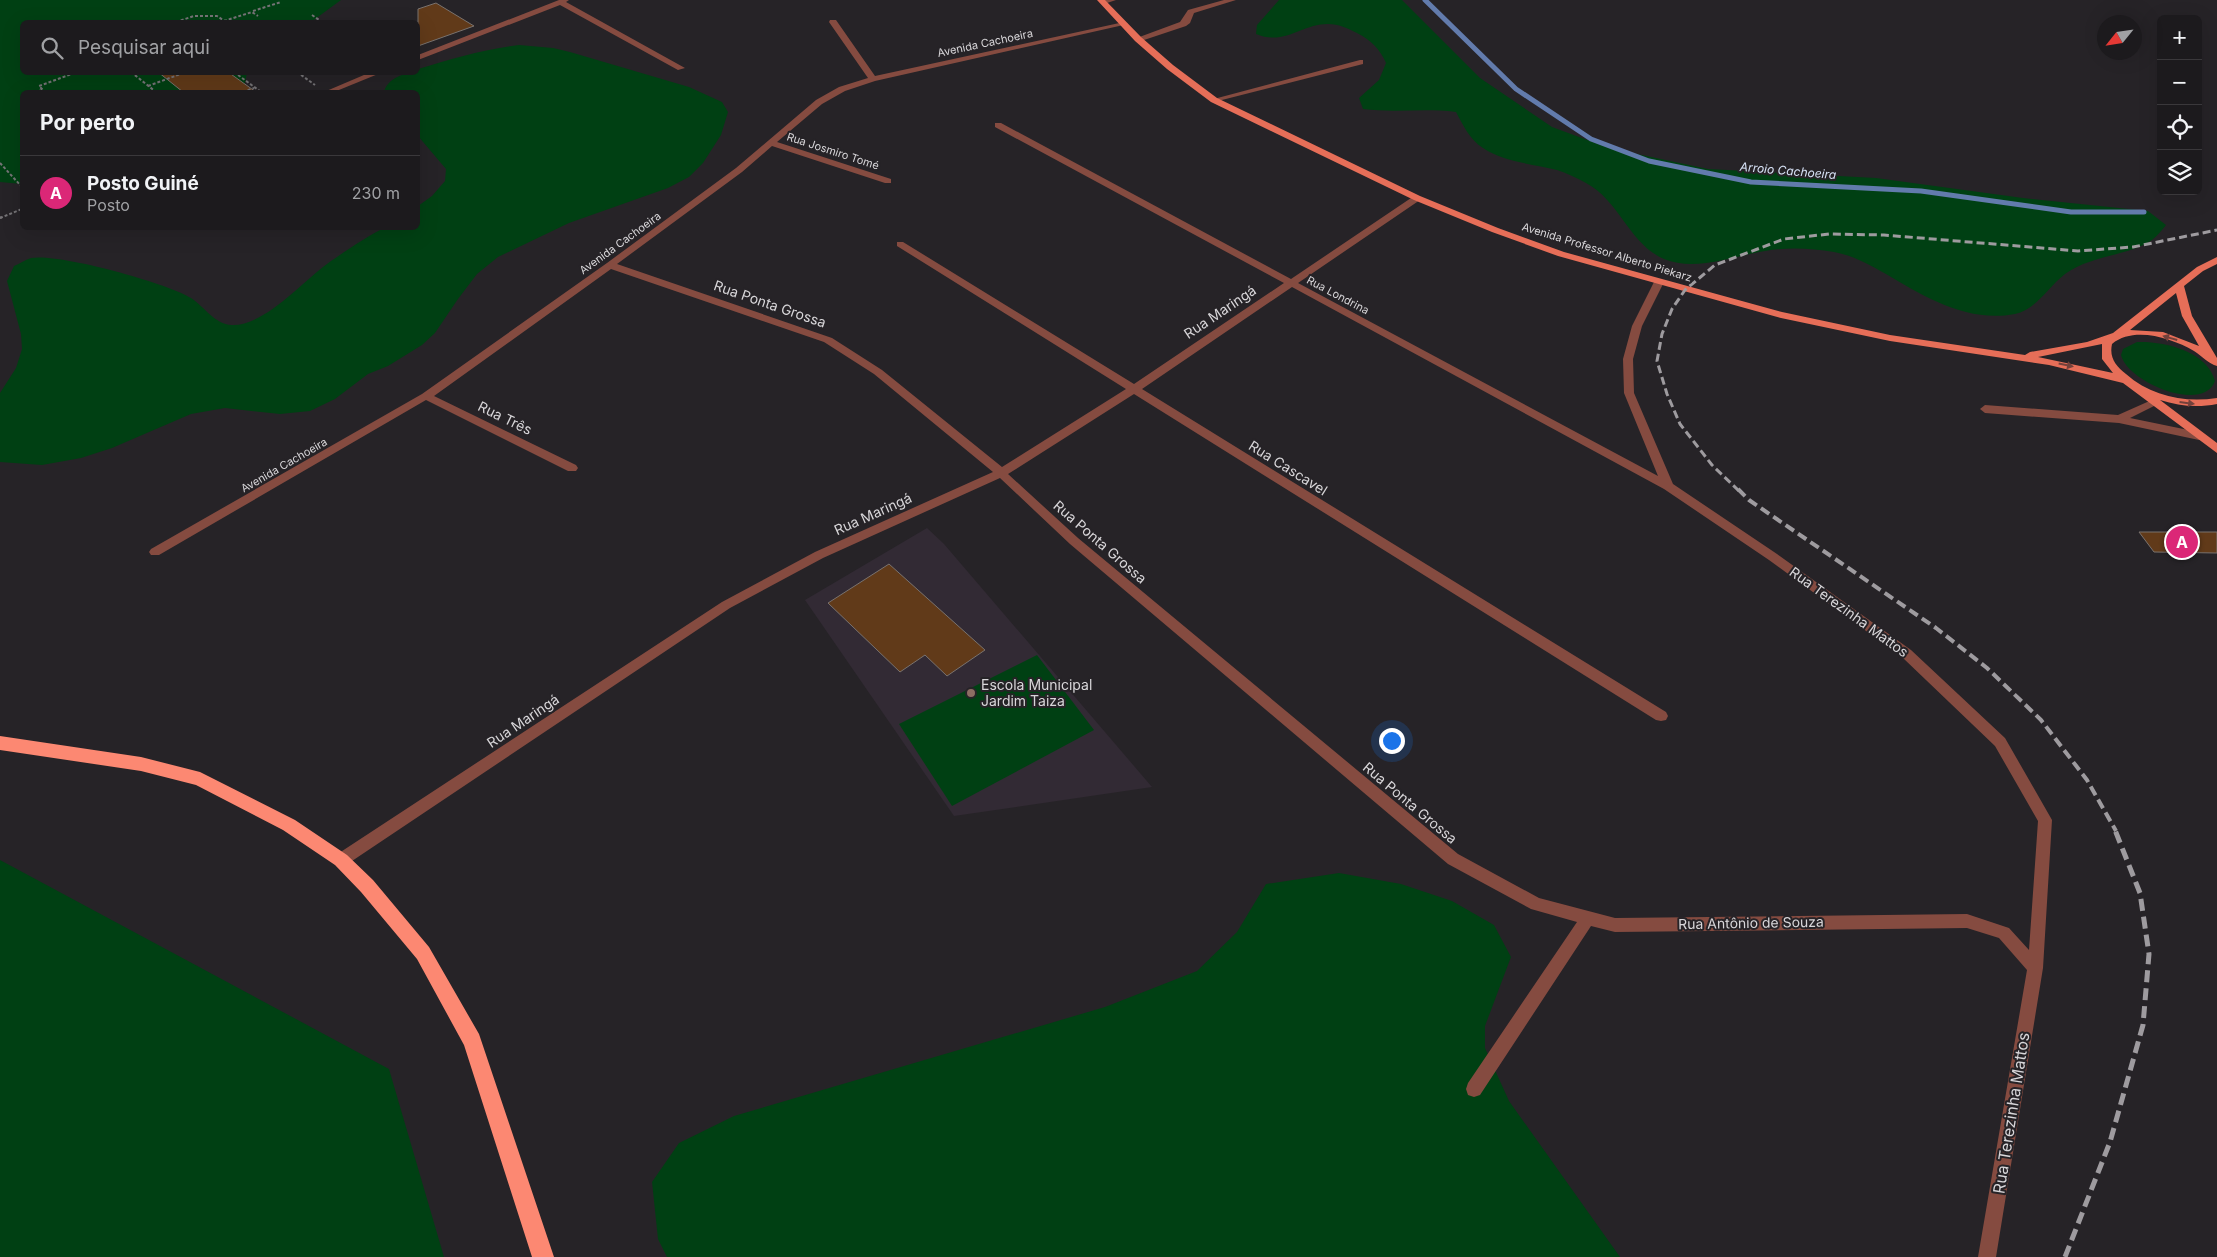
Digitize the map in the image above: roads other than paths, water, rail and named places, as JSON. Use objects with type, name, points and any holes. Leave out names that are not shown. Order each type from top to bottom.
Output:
[{"type":"highway","points":[[0,743],[141,764],[200,779],[288,825],[342,860],[367,886],[422,953],[472,1041],[543,1257]]},
{"type":"main road","name":"Avenida Professor Alberto Piekarz","points":[[1106,1],[1138,39],[1170,67],[1214,100],[1417,198],[1495,230],[1561,254],[1781,315],[1890,338],[2018,356],[2070,366],[2126,380]]},
{"type":"main road","points":[[2217,260],[2200,269],[2180,287],[2107,343],[2104,351],[2107,360],[2114,370],[2217,449]]},
{"type":"main road","points":[[2180,287],[2185,314],[2191,327],[2215,361]]},
{"type":"main road","points":[[2115,337],[2128,334],[2162,336],[2180,341],[2215,361]]},
{"type":"main road","name":"Avenida Professor Alberto Piekarz","points":[[2018,356],[2088,345],[2115,337]]},
{"type":"main road","points":[[2126,380],[2144,391],[2185,403],[2204,404],[2217,401]]},
{"type":"street","points":[[1138,39],[1187,22],[1191,12],[1232,0]]},
{"type":"street","points":[[420,57],[562,1],[681,68]]},
{"type":"street","points":[[833,22],[873,79]]},
{"type":"street","name":"Avenida Cachoeira","points":[[155,552],[426,396],[610,265],[772,143],[819,102],[842,89],[873,79],[1124,24]]},
{"type":"street","points":[[450,36],[458,42]]},
{"type":"street","points":[[1214,100],[1360,62]]},
{"type":"street","points":[[333,90],[372,75]]},
{"type":"street","name":"Rua Londrina","points":[[998,124],[1289,283],[1668,486]]},
{"type":"street","name":"Rua Josmiro Tomé","points":[[772,143],[888,181]]},
{"type":"street","name":"Rua Maringá","points":[[342,860],[726,605],[818,555],[1001,474],[1134,390],[1289,283],[1417,198]]},
{"type":"street","name":"Rua Cascavel","points":[[900,244],[1661,716]]},
{"type":"street","name":"Rua Ponta Grossa","points":[[610,265],[828,340],[878,372],[1001,474],[1074,541],[1453,859],[1536,904]]},
{"type":"street","points":[[1658,282],[1637,326],[1628,359],[1629,393],[1668,486]]},
{"type":"street","name":"Rua Três","points":[[426,396],[572,468]]},
{"type":"street","points":[[2119,419],[2154,402]]},
{"type":"street","points":[[1985,409],[2119,419],[2199,436]]},
{"type":"street","name":"Rua Terezinha Mattos","points":[[1668,486],[1773,557],[1907,654],[2000,742],[2045,820],[2035,968],[1987,1257]]},
{"type":"street","name":"Rua Antônio de Souza","points":[[1536,904],[1615,925],[1968,920],[2004,933],[2035,968]]},
{"type":"street","points":[[1474,1089],[1588,918]]},
{"type":"waterway","name":"Arroio Cachoeira","points":[[1425,0],[1516,89],[1591,139],[1649,161],[1751,182],[1921,191],[2071,212],[2144,212]]},
{"type":"railway","points":[[1739,491],[1712,465],[1680,424],[1667,394],[1657,361],[1662,334],[1672,309],[1685,290],[1715,265],[1784,239],[1829,234],[1884,235],[2078,251],[2133,247],[2217,230]]},
{"type":"railway","points":[[1738,489],[1749,500],[1936,628],[1987,668],[2041,720],[2087,780],[2116,831]]},
{"type":"railway","points":[[2065,1257],[2110,1142],[2143,1025],[2149,954],[2140,893],[2115,830]]},
{"type":"place","name":"Posto Guiné","points":[[2182,542]]},
{"type":"place","name":"Escola Municipal Jardim Taiza","points":[[971,693]]}]
